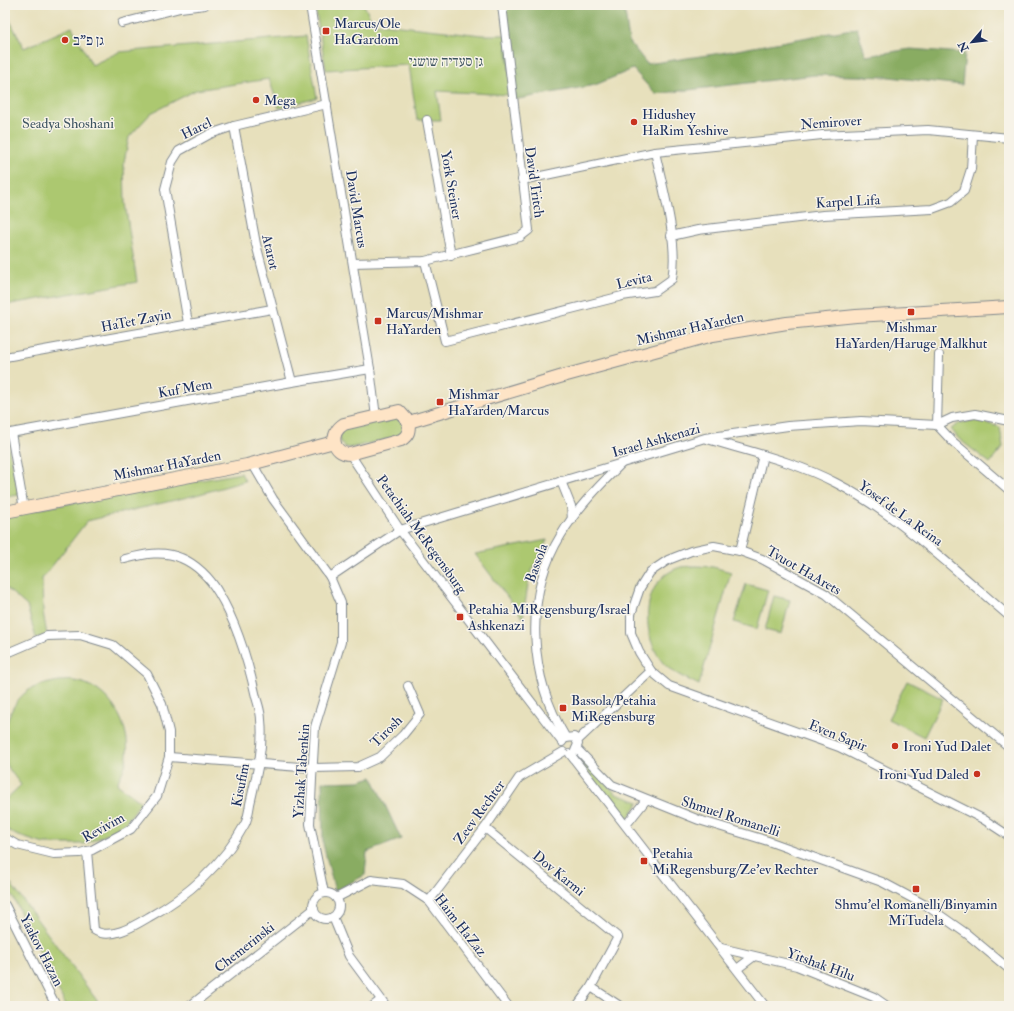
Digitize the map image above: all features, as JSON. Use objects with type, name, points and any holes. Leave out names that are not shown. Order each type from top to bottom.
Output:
[{"type":"street","points":[[122,23],[180,8],[205,5]]},
{"type":"street","name":"David Marcus","points":[[310,5],[370,369],[376,417]]},
{"type":"street","name":"David Tritch","points":[[353,264],[425,262],[520,237],[529,230],[502,5]]},
{"type":"street","name":"Harel","points":[[188,324],[165,189],[172,162],[179,151],[210,134],[234,126],[327,104]]},
{"type":"street","name":"York Steiner","points":[[426,120],[451,256]]},
{"type":"street","name":"Atarot","points":[[234,126],[256,244],[292,382]]},
{"type":"street","name":"Nemirover","points":[[655,152],[822,135],[928,130],[1009,138]]},
{"type":"street","name":"Karpel Lifa","points":[[671,236],[698,230],[822,215],[932,209],[951,202],[964,191],[971,169],[973,135]]},
{"type":"street","points":[[522,180],[655,152]]},
{"type":"street","name":"Levita","points":[[425,262],[445,341],[622,296],[655,291],[672,279],[675,264],[655,152]]},
{"type":"street","name":"Mishmar HaYarden","points":[[409,422],[562,376],[713,334],[787,323],[856,316],[1009,307]]},
{"type":"street","name":"HaTet Zayin","points":[[5,357],[272,309]]},
{"type":"street","points":[[939,355],[937,425],[1009,490]]},
{"type":"street","name":"Kuf Mem","points":[[8,434],[370,369]]},
{"type":"street","points":[[399,411],[409,422],[409,431],[406,437],[401,440],[350,454],[345,454],[339,450],[334,442],[334,435],[337,428],[340,426],[399,411]]},
{"type":"street","name":"Israel Ashkenazi","points":[[330,577],[400,530],[705,438],[788,426],[861,421],[937,425],[952,418],[975,414],[1009,421]]},
{"type":"street","points":[[8,434],[24,509]]},
{"type":"street","name":"Yosef de La Reina","points":[[705,438],[797,466],[837,483],[885,514],[916,537],[1009,616]]},
{"type":"street","name":"Mishmar HaYarden","points":[[5,512],[252,463],[334,442]]},
{"type":"street","name":"Petachiah MeRegensburg","points":[[350,454],[400,530],[564,740]]},
{"type":"street","points":[[740,551],[763,456]]},
{"type":"street","name":"Yizhak Tabenkin","points":[[252,463],[273,499],[330,577],[341,603],[341,642],[315,726],[310,824],[324,893]]},
{"type":"street","name":"Bassola","points":[[564,740],[554,718],[537,663],[534,637],[538,598],[547,563],[561,535],[590,495],[622,463]]},
{"type":"street","points":[[562,481],[571,506],[572,520]]},
{"type":"street","name":"Tvuot HaArets","points":[[651,671],[639,652],[631,632],[631,614],[640,588],[650,572],[668,560],[690,551],[714,546],[740,551],[762,559],[826,594],[1009,747]]},
{"type":"street","name":"Kisufim","points":[[87,851],[94,930],[100,934],[110,935],[138,924],[171,905],[212,870],[246,823],[258,765],[261,720],[250,670],[232,621],[218,591],[201,570],[182,558],[162,553],[142,555],[125,559]]},
{"type":"street","name":"Revivim","points":[[5,654],[48,636],[80,635],[113,645],[147,674],[162,704],[169,732],[169,757],[157,796],[131,829],[87,851],[54,854],[17,845],[5,838]]},
{"type":"street","name":"Zeev Rechter","points":[[428,901],[485,828],[519,778],[572,749],[651,671]]},
{"type":"street","name":"Even Sapir","points":[[651,671],[669,686],[840,747],[983,818],[1009,836]]},
{"type":"street","name":"Tirosh","points":[[169,757],[313,768],[358,767],[380,757],[403,736],[420,714],[408,686]]},
{"type":"street","points":[[572,749],[574,737],[564,740],[626,825],[765,1006]]},
{"type":"street","name":"Shmuel Romanelli","points":[[572,749],[612,785],[646,800],[699,820],[768,841],[882,882],[927,906],[966,934],[1009,969]]},
{"type":"street","points":[[626,825],[646,800]]},
{"type":"street","name":"Dov Karmi","points":[[485,828],[618,937],[591,987]]},
{"type":"street","name":"Haim HaZaz","points":[[336,898],[371,880],[403,884],[428,901],[508,1006]]},
{"type":"street","points":[[324,893],[330,894],[336,898],[339,906],[333,917],[321,918],[315,913],[314,901],[324,893]]},
{"type":"street","name":"Yaakov Hazan","points":[[5,905],[56,1006]]},
{"type":"street","name":"Chemerinski","points":[[190,1006],[314,909]]},
{"type":"street","points":[[333,917],[349,956],[384,1003],[373,1006]]},
{"type":"street","name":"Yitshak Hilu","points":[[721,948],[753,957],[797,966],[874,997],[886,1006]]},
{"type":"street","points":[[737,969],[753,957]]},
{"type":"street","points":[[577,1006],[591,987],[620,1006]]},
{"type":"green space","name":"גן סעדיה שושני","points":[[364,5],[373,23],[482,35],[505,35],[512,95],[437,91],[441,120],[417,120],[409,65],[326,70],[315,6]]},
{"type":"green space","points":[[502,5],[624,5],[629,41],[647,64],[721,53],[857,28],[866,56],[910,49],[965,53],[962,85],[889,77],[815,75],[655,94],[633,69],[595,85],[513,100]]},
{"type":"green space","name":"Seadya Shoshani","points":[[5,11],[24,48],[72,27],[92,65],[119,52],[306,36],[317,98],[279,108],[269,79],[196,90],[151,113],[129,137],[124,162],[125,203],[137,282],[5,305]]},
{"type":"green space","points":[[396,416],[402,422],[404,430],[400,436],[350,448],[345,447],[340,441],[340,434],[345,428]]},
{"type":"green space","points":[[975,420],[1000,427],[1003,447],[990,463],[959,439],[951,429],[960,423]]},
{"type":"green space","points":[[5,441],[7,441],[19,495],[5,497]]},
{"type":"green space","points":[[241,473],[245,481],[196,495],[87,521],[42,579],[43,612],[47,635],[36,638],[27,606],[5,587],[5,515]]},
{"type":"green space","points":[[547,540],[529,577],[523,618],[475,554]]},
{"type":"green space","points":[[681,567],[713,567],[731,572],[699,685],[677,674],[665,665],[657,654],[651,640],[648,625],[648,610],[651,596],[657,584],[667,574]]},
{"type":"green space","points":[[746,584],[768,590],[757,629],[734,622]]},
{"type":"green space","points":[[774,596],[790,600],[781,634],[765,630]]},
{"type":"green space","points":[[59,681],[72,681],[87,684],[108,699],[116,710],[126,735],[127,748],[124,769],[117,784],[141,802],[122,828],[85,844],[44,844],[16,835],[5,828],[5,800],[21,785],[8,768],[5,755],[5,734],[10,714],[21,697],[29,690],[40,685]]},
{"type":"green space","points":[[907,681],[943,699],[924,737],[888,719]]},
{"type":"green space","points":[[577,752],[616,794],[639,802],[626,821],[574,755]]},
{"type":"green space","points":[[372,777],[401,839],[367,852],[365,875],[335,891],[323,844],[322,782],[359,781]]},
{"type":"green space","points":[[5,876],[101,1006],[66,1006],[5,881]]},
{"type":"place","name":"Marcus/Ole HaGardom","points":[[326,31]]},
{"type":"place","name":"גן פ\"ב","points":[[65,40]]},
{"type":"place","name":"Mega","points":[[256,100]]},
{"type":"place","name":"Hidushey HaRim Yeshive","points":[[634,122]]},
{"type":"place","name":"Mishmar HaYarden/Haruge Malkhut","points":[[911,312]]},
{"type":"place","name":"Marcus/Mishmar HaYarden","points":[[378,321]]},
{"type":"place","name":"Mishmar HaYarden/Marcus","points":[[440,402]]},
{"type":"place","name":"Petahia MiRegensburg/Israel Ashkenazi","points":[[460,617]]},
{"type":"place","name":"Bassola/Petahia MiRegensburg","points":[[563,708]]},
{"type":"place","name":"Ironi Yud Dalet","points":[[895,746]]},
{"type":"place","name":"Ironi Yud Daled","points":[[977,774]]},
{"type":"place","name":"Petahia MiRegensburg/Ze'ev Rechter","points":[[644,861]]},
{"type":"place","name":"Shmu'el Romanelli/Binyamin MiTudela","points":[[916,889]]}]
